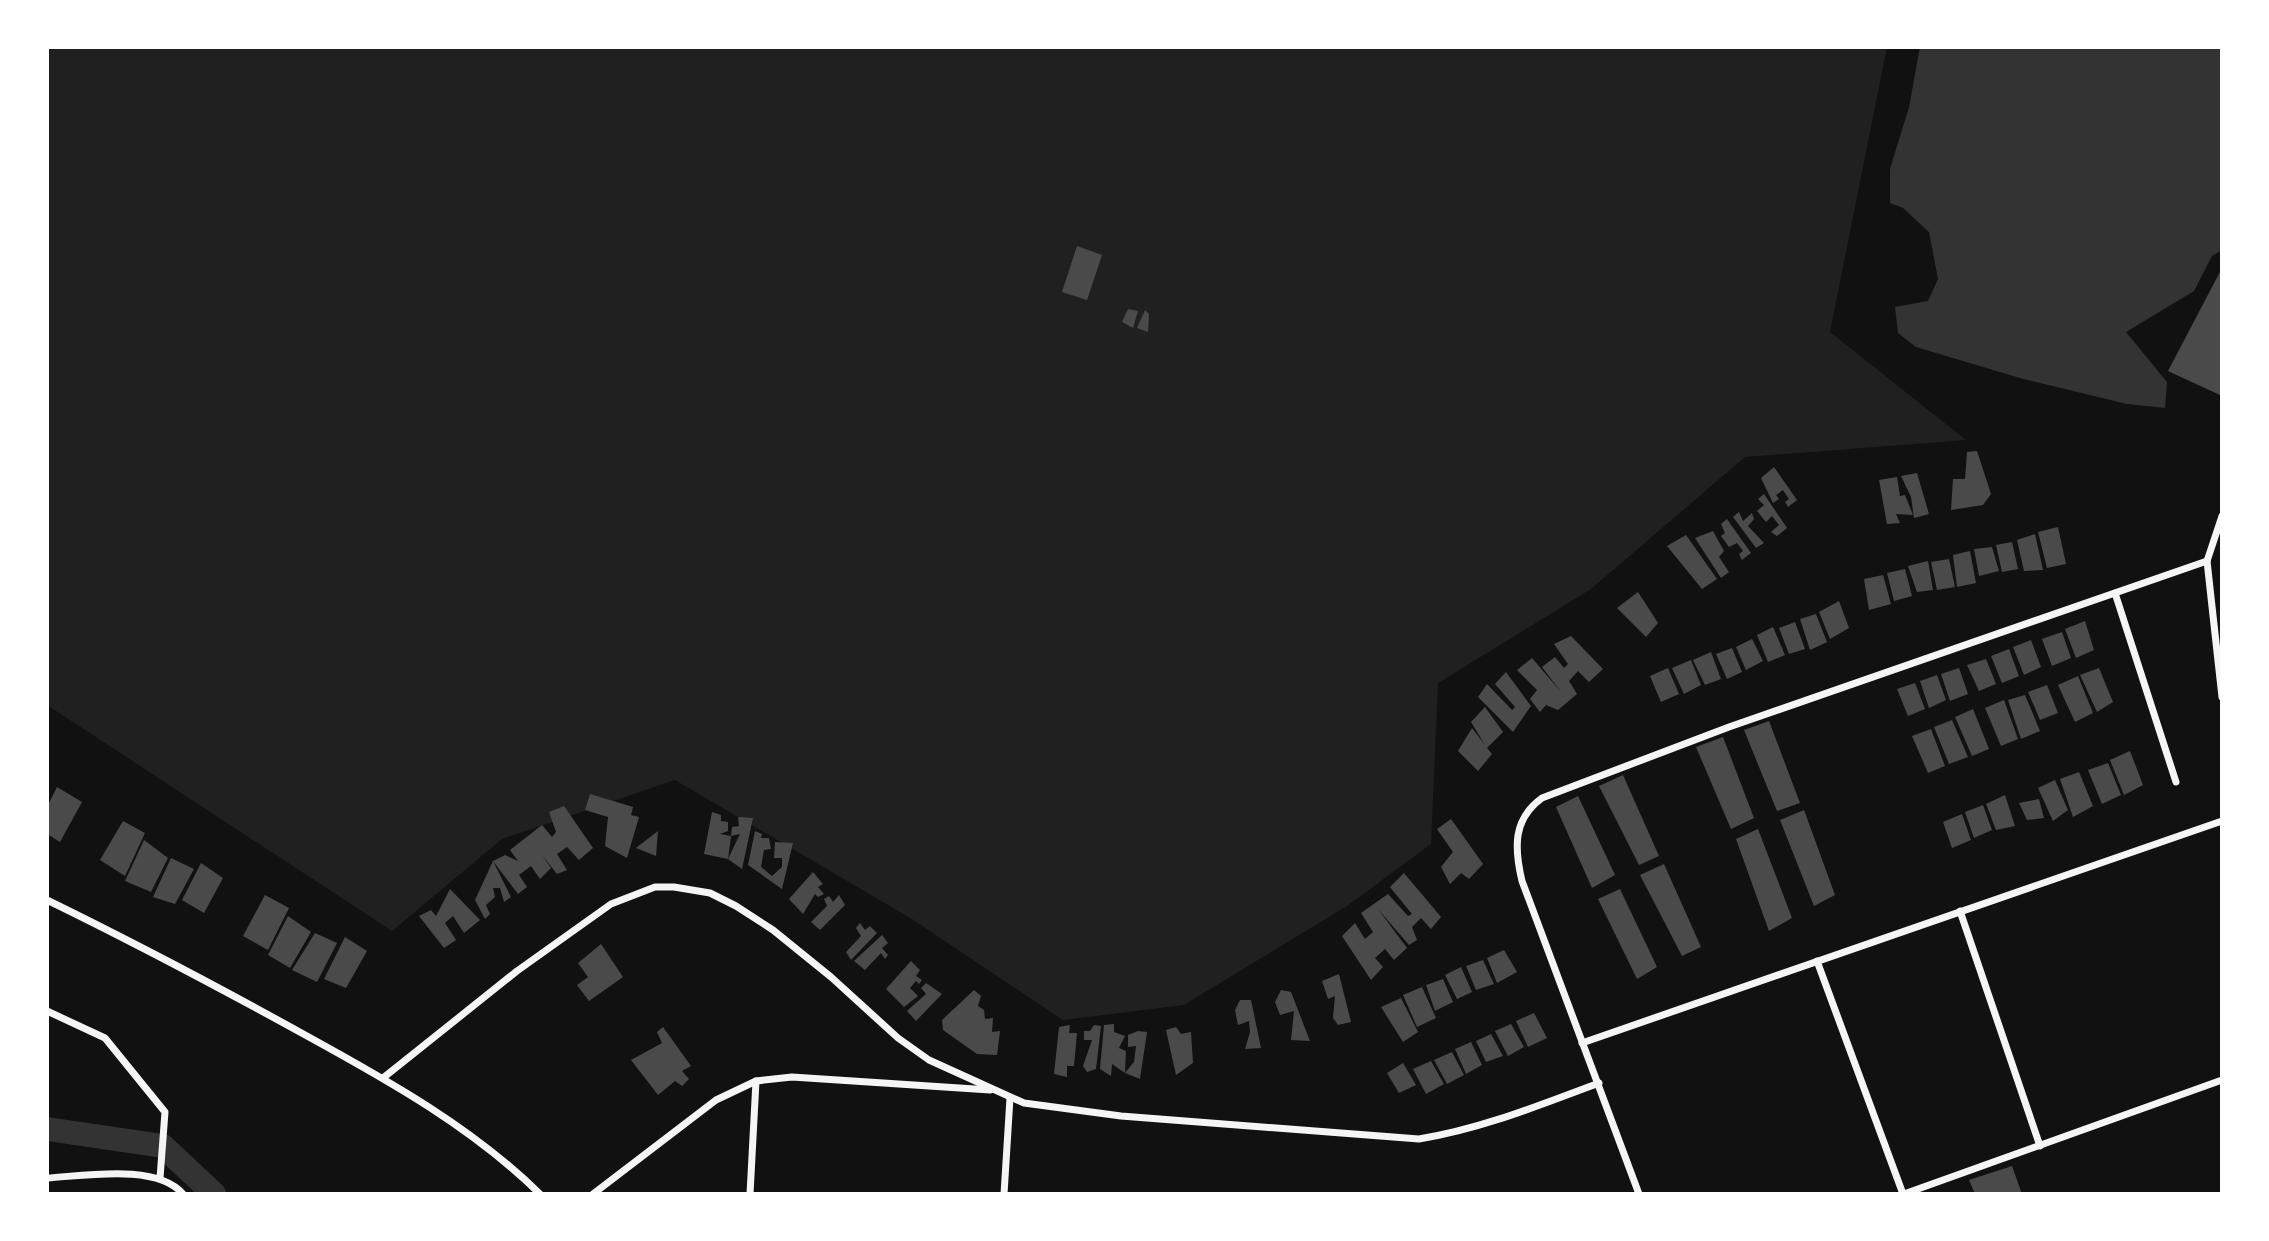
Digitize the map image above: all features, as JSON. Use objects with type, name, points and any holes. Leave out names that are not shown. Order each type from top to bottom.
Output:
[{"type":"street","points":[[2222,516],[2207,561],[2222,696]]},
{"type":"street","points":[[1639,1194],[1518,864],[1519,823],[1531,806],[1542,798],[1729,727],[2207,561]]},
{"type":"street","points":[[2115,593],[2176,782]]},
{"type":"street","points":[[1582,1043],[2222,821]]},
{"type":"street","points":[[383,1078],[517,971],[611,904],[655,887],[674,887],[710,893],[773,930],[831,977],[898,1038],[929,1060],[992,1091],[1049,1108],[1419,1139],[1507,1117],[1599,1083]]},
{"type":"street","points":[[47,900],[133,942],[383,1078],[496,1154],[540,1194]]},
{"type":"street","points":[[1960,912],[2040,1146]]},
{"type":"street","points":[[1817,961],[1904,1194],[2222,1080]]},
{"type":"street","points":[[47,1011],[105,1038],[164,1112],[160,1177]]},
{"type":"street","points":[[593,1194],[716,1100],[756,1081],[792,1077],[992,1091]]},
{"type":"street","points":[[750,1194],[756,1081]]},
{"type":"street","points":[[1004,1194],[1010,1098]]},
{"type":"street","points":[[47,1178],[107,1174],[160,1177],[183,1194]]},
{"type":"shaded area","points":[[47,47],[1887,47],[1830,332],[1966,440],[1745,457],[1591,589],[1438,683],[1431,844],[1347,906],[1184,1005],[1063,1020],[912,919],[675,780],[502,839],[392,931],[47,705]]},
{"type":"shaded area","points":[[1920,47],[2222,47],[2222,250],[2212,256],[2194,291],[2126,332],[2167,382],[2165,408],[2127,404],[2020,378],[1916,347],[1898,333],[1895,307],[1928,301],[1938,279],[1929,232],[1903,208],[1890,203],[1890,169],[1909,107]]},
{"type":"building","points":[[1077,246],[1102,255],[1087,300],[1062,292]]},
{"type":"building","points":[[2222,268],[2222,396],[2168,371]]},
{"type":"building","points":[[1128,309],[1138,311],[1133,328],[1122,322]]},
{"type":"building","points":[[1145,310],[1149,314],[1148,332],[1137,328]]},
{"type":"building","points":[[1977,451],[1991,494],[1983,505],[1951,510],[1953,479],[1965,479],[1967,452]]},
{"type":"building","points":[[1774,467],[1797,500],[1788,507],[1785,502],[1789,499],[1783,490],[1776,495],[1779,499],[1773,503],[1761,478]]},
{"type":"building","points":[[1917,473],[1929,514],[1914,518],[1911,497],[1901,476]]},
{"type":"building","points":[[1897,477],[1900,496],[1905,495],[1913,515],[1896,514],[1900,523],[1887,524],[1879,480]]},
{"type":"building","points":[[1764,494],[1787,528],[1777,536],[1771,532],[1779,525],[1772,516],[1766,522],[1757,511],[1764,505],[1758,499]]},
{"type":"building","points":[[1739,512],[1743,521],[1752,513],[1754,519],[1748,526],[1764,543],[1756,548],[1733,517]]},
{"type":"building","points":[[1727,519],[1751,553],[1742,560],[1739,554],[1743,551],[1737,543],[1729,547],[1721,536],[1725,533],[1721,524]]},
{"type":"building","points":[[2058,527],[2066,564],[2047,568],[2038,532]]},
{"type":"building","points":[[1713,531],[1724,551],[1719,557],[1729,572],[1721,578],[1695,538]]},
{"type":"building","points":[[2035,534],[2043,570],[2024,571],[2017,540]]},
{"type":"building","points":[[1686,535],[1717,579],[1702,589],[1667,546]]},
{"type":"building","points":[[2012,542],[2018,569],[2002,572],[1996,545]]},
{"type":"building","points":[[1992,547],[1999,571],[1979,576],[1974,549]]},
{"type":"building","points":[[1970,551],[1976,583],[1957,587],[1953,555]]},
{"type":"building","points":[[1949,559],[1955,587],[1937,590],[1931,562]]},
{"type":"building","points":[[1928,561],[1933,590],[1917,592],[1908,566]]},
{"type":"building","points":[[1905,569],[1912,596],[1894,601],[1887,573]]},
{"type":"building","points":[[1883,575],[1891,604],[1869,610],[1864,579]]},
{"type":"building","points":[[1638,592],[1658,623],[1646,637],[1617,608]]},
{"type":"building","points":[[1839,601],[1849,628],[1830,639],[1819,612]]},
{"type":"building","points":[[1816,614],[1827,642],[1810,650],[1800,619]]},
{"type":"building","points":[[2085,621],[2094,650],[2076,658],[2065,629]]},
{"type":"building","points":[[1795,622],[1805,649],[1789,654],[1779,628]]},
{"type":"building","points":[[1773,627],[1785,655],[1768,662],[1757,635]]},
{"type":"building","points":[[2062,632],[2071,658],[2052,666],[2042,639]]},
{"type":"building","points":[[1571,636],[1603,669],[1589,682],[1578,671],[1569,681],[1577,694],[1558,710],[1546,705],[1540,712],[1530,699],[1537,690],[1517,670],[1532,658],[1561,692],[1542,667],[1555,657],[1564,668],[1568,664],[1554,644]]},
{"type":"building","points":[[1752,639],[1763,661],[1746,670],[1736,647]]},
{"type":"building","points":[[2031,640],[2041,667],[2024,675],[2013,647]]},
{"type":"building","points":[[1732,648],[1742,672],[1727,679],[1716,654]]},
{"type":"building","points":[[2009,649],[2019,676],[2002,683],[1991,656]]},
{"type":"building","points":[[1711,652],[1721,679],[1705,685],[1693,660]]},
{"type":"building","points":[[1986,659],[1996,684],[1979,691],[1967,665]]},
{"type":"building","points":[[1691,660],[1701,685],[1684,694],[1672,668]]},
{"type":"building","points":[[1668,668],[1679,694],[1661,702],[1650,676]]},
{"type":"building","points":[[1959,668],[1968,694],[1950,701],[1941,674]]},
{"type":"building","points":[[2099,668],[2113,702],[2097,712],[2080,675]]},
{"type":"building","points":[[1506,672],[1531,706],[1513,732],[1478,697],[1487,684],[1512,710],[1515,707],[1495,684]]},
{"type":"building","points":[[1937,675],[1946,700],[1929,708],[1920,681]]},
{"type":"building","points":[[2078,676],[2093,713],[2075,722],[2058,685]]},
{"type":"building","points":[[1915,683],[1925,709],[1908,716],[1897,689]]},
{"type":"building","points":[[2047,685],[2058,713],[2040,720],[2028,692]]},
{"type":"building","points":[[2025,695],[2040,731],[2021,739],[2008,700]]},
{"type":"building","points":[[2004,700],[2018,739],[2001,746],[1985,708]]},
{"type":"building","points":[[1485,707],[1503,732],[1487,748],[1492,754],[1478,771],[1458,751],[1472,728],[1485,745],[1471,722]]},
{"type":"building","points":[[1973,709],[1989,749],[1972,756],[1955,717]]},
{"type":"building","points":[[1952,720],[1968,757],[1949,764],[1934,727]]},
{"type":"building","points":[[1769,721],[1800,803],[1777,811],[1744,730]]},
{"type":"building","points":[[1931,729],[1945,766],[1928,773],[1912,736]]},
{"type":"building","points":[[1723,737],[1754,818],[1731,829],[1696,747]]},
{"type":"building","points":[[2130,751],[2143,785],[2124,795],[2110,760]]},
{"type":"building","points":[[2108,763],[2121,795],[2102,804],[2088,770]]},
{"type":"building","points":[[2079,772],[2093,806],[2073,817],[2060,779]]},
{"type":"building","points":[[1623,775],[1659,856],[1639,865],[1599,786]]},
{"type":"building","points":[[2055,780],[2068,810],[2053,821],[2038,788]]},
{"type":"building","points":[[57,787],[82,802],[60,842],[47,834],[47,807]]},
{"type":"building","points":[[590,794],[633,807],[631,815],[639,817],[627,858],[605,846],[608,817],[585,810]]},
{"type":"building","points":[[2005,795],[2015,826],[1996,830],[1986,804]]},
{"type":"building","points":[[1578,796],[1615,875],[1592,888],[1556,807]]},
{"type":"building","points":[[2039,799],[2044,818],[2027,820],[2019,803]]},
{"type":"building","points":[[1983,805],[1992,830],[1974,838],[1965,812]]},
{"type":"building","points":[[564,806],[593,848],[579,860],[567,847],[557,854],[567,870],[557,874],[542,855],[551,868],[540,879],[531,866],[519,875],[527,887],[518,894],[493,861],[505,855],[518,861],[510,850],[542,825],[552,837],[556,832],[549,812]]},
{"type":"building","points":[[1804,810],[1835,895],[1814,906],[1780,820]]},
{"type":"building","points":[[712,812],[721,815],[721,821],[728,822],[728,831],[720,834],[731,836],[728,859],[704,854]]},
{"type":"building","points":[[1962,814],[1971,840],[1952,848],[1943,822]]},
{"type":"building","points":[[738,817],[753,818],[742,869],[728,859],[740,834],[731,836],[732,827],[739,826]]},
{"type":"building","points":[[1451,819],[1483,864],[1469,879],[1461,873],[1450,884],[1441,867],[1453,852],[1437,829]]},
{"type":"building","points":[[123,821],[145,833],[125,876],[100,860]]},
{"type":"building","points":[[1758,829],[1792,918],[1769,931],[1736,839]]},
{"type":"building","points":[[658,831],[656,856],[636,848]]},
{"type":"building","points":[[755,831],[762,834],[761,838],[769,838],[771,849],[764,850],[761,867],[772,876],[782,867],[782,858],[774,858],[775,842],[793,843],[782,889],[748,865]]},
{"type":"building","points":[[144,840],[168,858],[151,892],[125,881]]},
{"type":"building","points":[[171,858],[194,869],[175,904],[153,897]]},
{"type":"building","points":[[493,861],[511,897],[504,902],[500,888],[493,888],[495,897],[486,905],[490,914],[485,919],[475,900]]},
{"type":"building","points":[[201,863],[223,878],[204,913],[182,900]]},
{"type":"building","points":[[1664,864],[1701,947],[1682,956],[1640,875]]},
{"type":"building","points":[[813,872],[823,884],[818,887],[824,894],[818,897],[815,894],[803,914],[789,899]]},
{"type":"building","points":[[1404,873],[1441,917],[1431,929],[1421,918],[1412,927],[1417,940],[1409,945],[1378,909],[1407,948],[1394,960],[1385,949],[1375,958],[1383,967],[1371,980],[1342,936],[1355,923],[1365,939],[1373,932],[1361,913],[1388,894],[1408,916],[1412,914],[1390,887]]},
{"type":"building","points":[[450,889],[480,920],[464,933],[453,916],[445,923],[456,940],[444,948],[419,916],[431,910],[436,916]]},
{"type":"building","points":[[1620,889],[1657,967],[1637,979],[1598,899]]},
{"type":"building","points":[[265,895],[289,908],[268,950],[243,936]]},
{"type":"building","points":[[839,895],[845,905],[820,930],[811,922],[827,906],[824,899],[829,896],[833,902]]},
{"type":"building","points":[[288,916],[311,932],[290,968],[268,955]]},
{"type":"building","points":[[860,923],[865,930],[870,926],[877,933],[851,960],[846,952],[861,936],[856,928]]},
{"type":"building","points":[[315,933],[337,943],[317,982],[292,970]]},
{"type":"building","points":[[882,935],[888,943],[882,948],[888,955],[885,959],[881,953],[865,970],[854,961]]},
{"type":"building","points":[[345,937],[367,951],[346,988],[324,979]]},
{"type":"building","points":[[601,944],[623,977],[589,1001],[577,985],[588,977],[578,963]]},
{"type":"building","points":[[1504,950],[1517,972],[1497,983],[1487,958]]},
{"type":"building","points":[[1483,960],[1494,984],[1476,990],[1466,966]]},
{"type":"building","points":[[911,961],[920,970],[916,976],[922,980],[919,984],[916,981],[910,988],[918,996],[904,1007],[886,989]]},
{"type":"building","points":[[1461,967],[1472,992],[1457,999],[1445,975]]},
{"type":"building","points":[[1339,974],[1351,1022],[1338,1025],[1333,1018],[1335,996],[1328,999],[1322,981]]},
{"type":"building","points":[[1443,979],[1453,1002],[1435,1011],[1426,985]]},
{"type":"building","points":[[926,983],[942,994],[916,1021],[907,1011],[926,994],[921,988]]},
{"type":"building","points":[[1422,987],[1436,1018],[1417,1027],[1403,995]]},
{"type":"building","points":[[974,990],[981,996],[978,1006],[984,1010],[985,1019],[993,1018],[992,1032],[1000,1031],[997,1055],[977,1054],[943,1030],[942,1020]]},
{"type":"building","points":[[1281,990],[1291,992],[1310,1041],[1291,1040],[1294,1011],[1280,1015],[1275,1002]]},
{"type":"building","points":[[1401,998],[1418,1032],[1403,1042],[1381,1007]]},
{"type":"building","points":[[1240,1000],[1251,1000],[1261,1048],[1245,1049],[1250,1032],[1249,1021],[1238,1025],[1235,1010]]},
{"type":"building","points":[[1534,1013],[1547,1038],[1528,1047],[1516,1021]]},
{"type":"building","points":[[1114,1024],[1114,1032],[1125,1036],[1119,1048],[1126,1051],[1125,1073],[1112,1064],[1111,1076],[1100,1069],[1104,1025]]},
{"type":"building","points":[[1511,1024],[1524,1047],[1508,1056],[1495,1031]]},
{"type":"building","points":[[1070,1025],[1069,1033],[1077,1033],[1074,1066],[1067,1066],[1067,1077],[1054,1074],[1059,1027]]},
{"type":"building","points":[[1094,1025],[1101,1026],[1096,1069],[1087,1072],[1083,1066],[1092,1040],[1084,1040],[1084,1031],[1090,1031]]},
{"type":"building","points":[[663,1027],[691,1066],[682,1071],[689,1079],[682,1086],[675,1081],[658,1095],[631,1060],[662,1043],[657,1032]]},
{"type":"building","points":[[1176,1027],[1181,1034],[1191,1032],[1193,1063],[1176,1075],[1166,1030]]},
{"type":"building","points":[[1138,1031],[1147,1032],[1140,1079],[1125,1073],[1134,1062],[1136,1046],[1128,1047],[1128,1035]]},
{"type":"building","points":[[1491,1034],[1503,1056],[1486,1062],[1476,1041]]},
{"type":"building","points":[[1471,1042],[1482,1065],[1466,1074],[1455,1049]]},
{"type":"building","points":[[1452,1052],[1464,1075],[1447,1084],[1434,1060]]},
{"type":"building","points":[[1431,1061],[1444,1084],[1426,1094],[1413,1069]]},
{"type":"building","points":[[1403,1063],[1416,1085],[1399,1093],[1387,1073]]},
{"type":"building","points":[[2012,1166],[2022,1194],[1975,1194],[1969,1180]]},
{"type":"waterway","points":[[47,1129],[163,1146],[214,1194]]}]
